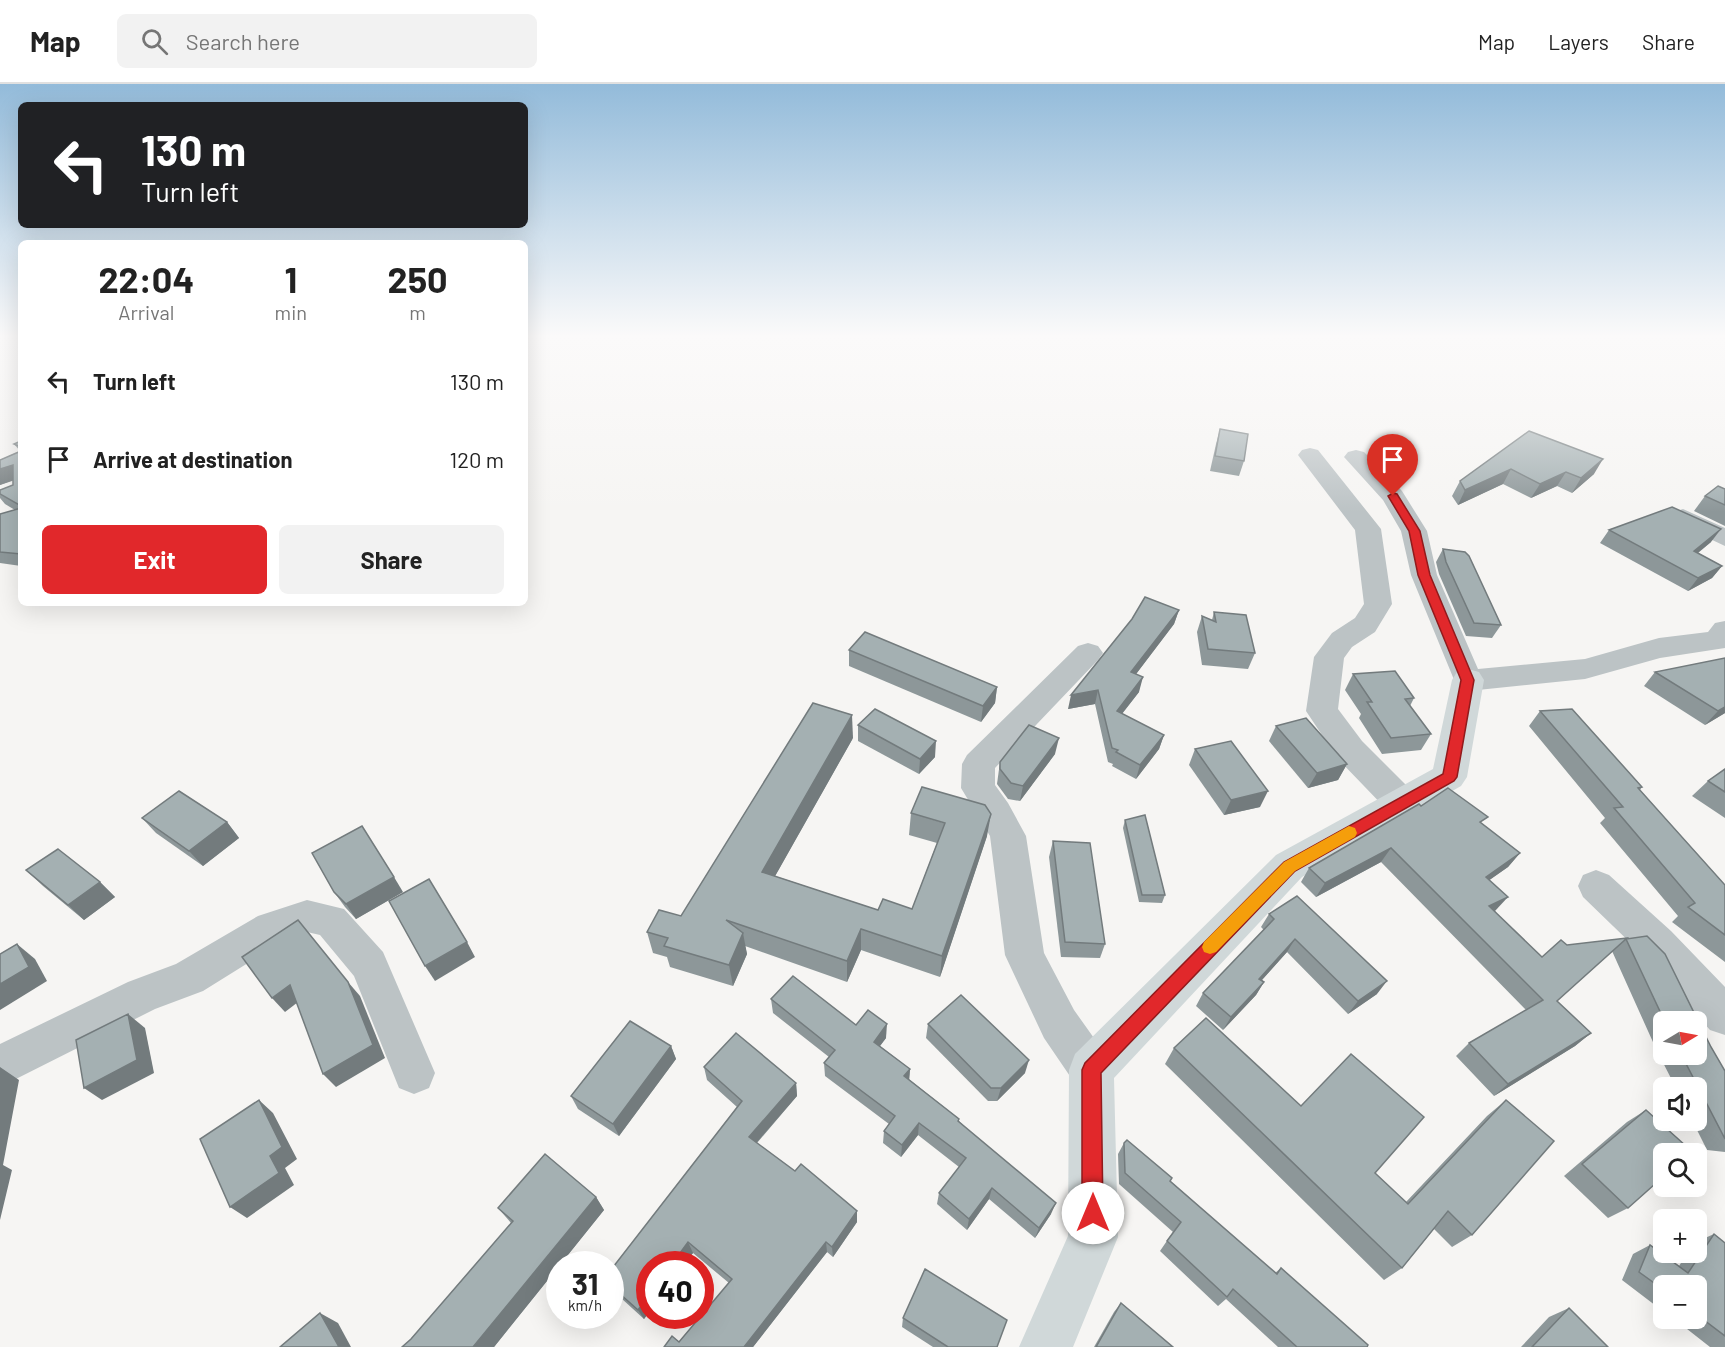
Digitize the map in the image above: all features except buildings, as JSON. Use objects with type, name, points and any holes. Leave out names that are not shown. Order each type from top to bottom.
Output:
[{"type":"street","points":[[1310,454],[1368,529],[1378,604],[1365,625],[1342,640],[1329,657],[1322,711],[1350,750],[1402,803]]},
{"type":"street","points":[[1091,1070],[1289,866],[1449,777],[1468,680],[1424,575],[1414,531],[1393,496],[1356,457]]},
{"type":"street","points":[[1683,517],[1725,538]]},
{"type":"street","points":[[1468,680],[1585,669],[1659,648],[1717,641],[1725,630]]},
{"type":"street","points":[[1046,1347],[1093,1237],[1091,1070],[1059,1024],[1025,955],[1008,836],[996,813],[978,788],[980,764],[1088,653]]},
{"type":"street","points":[[1596,886],[1657,943],[1725,1016]]},
{"type":"street","points":[[0,1066],[142,995],[189,978],[272,928],[307,916],[331,921],[369,965],[414,1073]]},
{"type":"slow traffic","points":[[1210,947],[1289,866],[1349,833]]},
{"type":"route","points":[[1093,1213],[1091,1070],[1289,866],[1449,777],[1468,680],[1424,575],[1414,531],[1393,496]]}]
